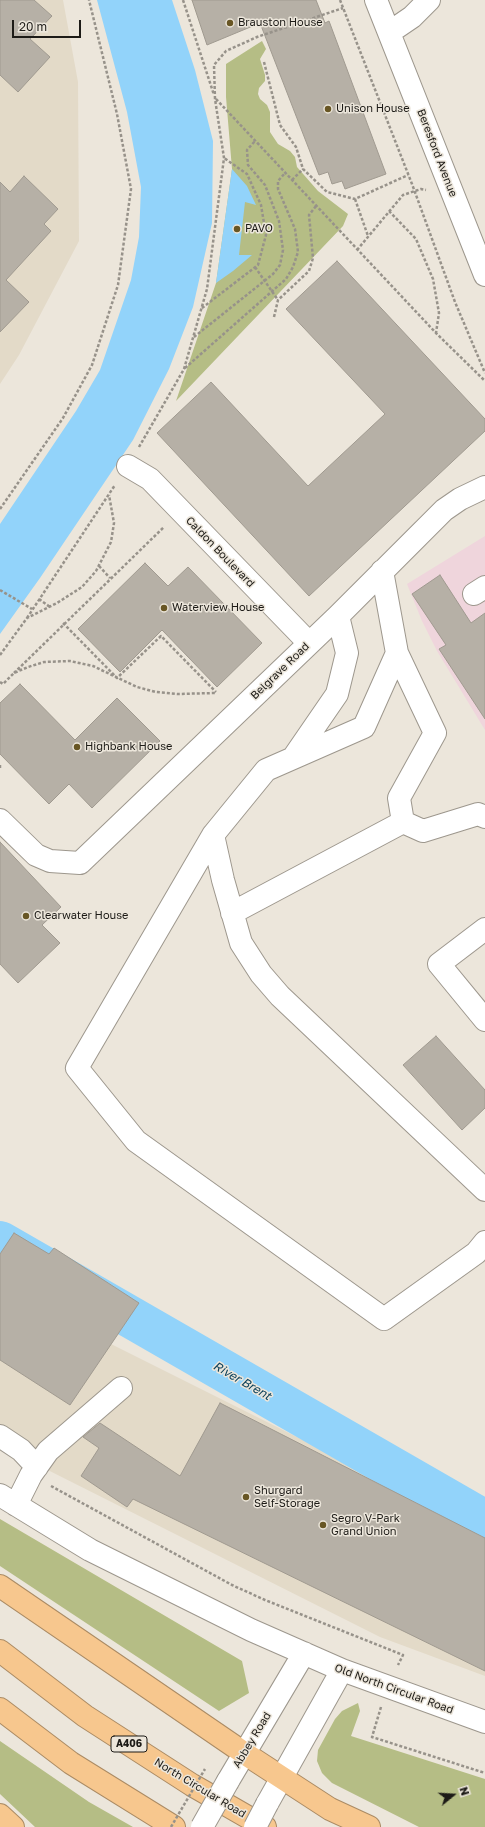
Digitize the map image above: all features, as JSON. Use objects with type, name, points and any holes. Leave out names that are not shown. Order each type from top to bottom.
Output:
[{"type":"highway","points":[[0,1586],[244,1753],[330,1809],[368,1827]]},
{"type":"highway","name":"North Circular Road","points":[[0,1651],[85,1716],[192,1785],[265,1827]]},
{"type":"highway","points":[[0,1709],[71,1762],[173,1827]]},
{"type":"highway","points":[[0,1815],[13,1827]]},
{"type":"street","name":"Beresford Avenue","points":[[376,0],[390,32],[449,186],[484,266]]},
{"type":"street","points":[[390,32],[412,17],[429,0]]},
{"type":"street","name":"Caldon Boulevard","points":[[128,466],[150,479],[308,643]]},
{"type":"street","name":"Belgrave Road","points":[[0,820],[36,855],[50,861],[80,863],[308,643],[338,616],[444,510],[460,499],[485,487]]},
{"type":"street","points":[[382,571],[397,653],[435,733],[399,798],[403,822]]},
{"type":"street","points":[[293,758],[337,694],[347,653],[338,616]]},
{"type":"street","points":[[397,653],[364,727],[266,770],[213,834],[77,1068],[136,1141],[384,1319],[476,1253],[485,1242]]},
{"type":"street","points":[[403,822],[423,831],[478,814],[485,817]]},
{"type":"street","points":[[232,912],[403,822]]},
{"type":"street","points":[[213,834],[240,943],[261,974],[280,996],[485,1190]]},
{"type":"street","points":[[485,929],[439,964],[485,1020]]},
{"type":"street","points":[[8,1500],[34,1471],[48,1451],[121,1388]]},
{"type":"street","points":[[0,1436],[21,1450],[34,1471]]},
{"type":"street","name":"Old North Circular Road","points":[[8,1500],[97,1553],[214,1612],[342,1670],[485,1722]]},
{"type":"street","name":"Abbey Road","points":[[202,1827],[304,1653]]},
{"type":"street","points":[[255,1827],[281,1777],[342,1670]]},
{"type":"path","points":[[0,509],[63,418],[92,365],[118,285],[131,189],[118,114],[89,0]]},
{"type":"path","points":[[183,0],[216,99],[436,333],[485,381]]},
{"type":"path","points":[[340,0],[408,175],[455,302],[485,373]]},
{"type":"path","points":[[0,655],[27,618],[128,466],[184,369],[207,289],[224,158],[216,99],[214,65],[226,51],[257,37],[343,8]]},
{"type":"path","points":[[264,62],[280,126],[296,147],[303,169],[327,192],[355,199],[408,175]]},
{"type":"path","points":[[193,338],[273,274],[280,265],[283,250],[279,221],[264,185],[248,165],[246,150],[254,140]]},
{"type":"path","points":[[202,309],[258,265],[266,235],[261,205],[247,174],[224,158]]},
{"type":"path","points":[[292,180],[303,169]]},
{"type":"path","points":[[184,369],[286,279],[293,267],[298,252],[295,230],[278,189],[278,181],[285,172]]},
{"type":"path","points":[[357,250],[403,195],[421,189],[431,191]]},
{"type":"path","points":[[355,199],[368,236]]},
{"type":"path","points":[[274,317],[278,300],[309,271],[313,258],[309,215],[316,206]]},
{"type":"path","points":[[389,211],[416,239],[433,279],[439,313],[436,333]]},
{"type":"path","points":[[255,268],[278,300]]},
{"type":"path","points":[[27,618],[50,607],[82,587],[99,566],[111,542],[114,523],[109,495]]},
{"type":"path","points":[[0,682],[3,684],[63,623],[180,511]]},
{"type":"path","points":[[99,566],[110,578]]},
{"type":"path","points":[[0,590],[32,610],[39,599],[50,607]]},
{"type":"path","points":[[63,623],[117,678]]},
{"type":"path","points":[[14,673],[44,662],[70,661],[93,666],[117,678],[137,687],[156,692],[177,694],[216,693],[161,636],[117,678]]},
{"type":"path","points":[[34,1471],[232,1585],[265,1600],[403,1654],[398,1663]]},
{"type":"path","points":[[380,1712],[372,1737],[485,1773]]},
{"type":"path","points":[[173,1827],[205,1768]]},
{"type":"shaded area","points":[[0,0],[63,0],[78,82],[79,241],[19,355],[0,384]]},
{"type":"shaded area","points":[[485,536],[485,730],[437,651],[422,621],[407,584]]},
{"type":"shaded area","points":[[0,1283],[107,1342],[485,1531],[485,1676],[380,1637],[0,1446]]},
{"type":"green space","points":[[262,41],[266,49],[260,59],[265,75],[265,81],[259,88],[258,94],[260,99],[267,105],[270,112],[270,132],[278,144],[290,151],[295,157],[297,167],[318,191],[348,214],[343,226],[176,401],[216,283],[232,169],[226,97],[226,64]]},
{"type":"green space","points":[[0,1519],[242,1661],[249,1693],[219,1711],[0,1566]]},
{"type":"green space","points":[[358,1703],[360,1711],[351,1736],[485,1779],[485,1827],[419,1827],[332,1783],[322,1773],[317,1761],[318,1750],[335,1719],[342,1711]]},
{"type":"green space","points":[[0,1741],[89,1802],[133,1827],[35,1827],[0,1794]]},
{"type":"water","points":[[97,0],[172,0],[195,70],[213,141],[212,223],[193,307],[169,369],[133,440],[40,578],[0,634],[0,524],[76,411],[100,370],[131,280],[139,237],[141,187],[127,112]]},
{"type":"water","points":[[232,169],[247,186],[256,205],[245,202],[239,255],[252,255],[216,283]]},
{"type":"building","points":[[0,0],[34,0],[52,16],[30,39],[50,57],[18,92],[0,75]]},
{"type":"building","name":"Unison House","points":[[192,0],[316,0],[325,23],[329,21],[386,174],[345,189],[342,181],[332,184],[328,172],[319,175],[260,23],[207,45]]},
{"type":"building","points":[[24,176],[58,209],[44,224],[51,231],[6,280],[29,302],[0,332],[0,182],[10,192]]},
{"type":"building","points":[[337,261],[485,419],[485,431],[309,596],[157,433],[211,382],[308,486],[385,414],[286,309]]},
{"type":"building","name":"Waterview House","points":[[145,563],[168,586],[188,567],[262,643],[217,687],[162,630],[120,672],[78,629]]},
{"type":"building","points":[[440,575],[471,623],[485,613],[485,719],[439,649],[446,645],[412,594]]},
{"type":"building","name":"Highbank House","points":[[20,684],[75,740],[117,698],[160,741],[92,808],[69,784],[49,804],[0,754],[0,703]]},
{"type":"building","name":"Clearwater House","points":[[0,842],[61,907],[42,925],[60,943],[18,983],[0,964]]},
{"type":"building","points":[[436,1036],[485,1090],[485,1108],[462,1130],[403,1065]]},
{"type":"building","points":[[14,1233],[49,1254],[54,1248],[139,1303],[70,1405],[0,1360],[0,1254]]},
{"type":"building","name":"Segro V-Park Grand Union","points":[[220,1403],[485,1538],[485,1671],[133,1499],[127,1507],[81,1476],[99,1448],[83,1437],[100,1423],[180,1476]]},
{"type":"waterway","name":"River Brent","points":[[0,1242],[485,1521]]},
{"type":"place","name":"Brauston House","points":[[230,23]]},
{"type":"place","name":"Unison House","points":[[328,109]]},
{"type":"place","name":"PAVO","points":[[237,229]]},
{"type":"place","name":"Waterview House","points":[[164,608]]},
{"type":"place","name":"Highbank House","points":[[77,747]]},
{"type":"place","name":"Clearwater House","points":[[26,916]]},
{"type":"place","name":"Shurgard Self-Storage","points":[[246,1497]]},
{"type":"place","name":"Segro V-Park Grand Union","points":[[323,1525]]}]
